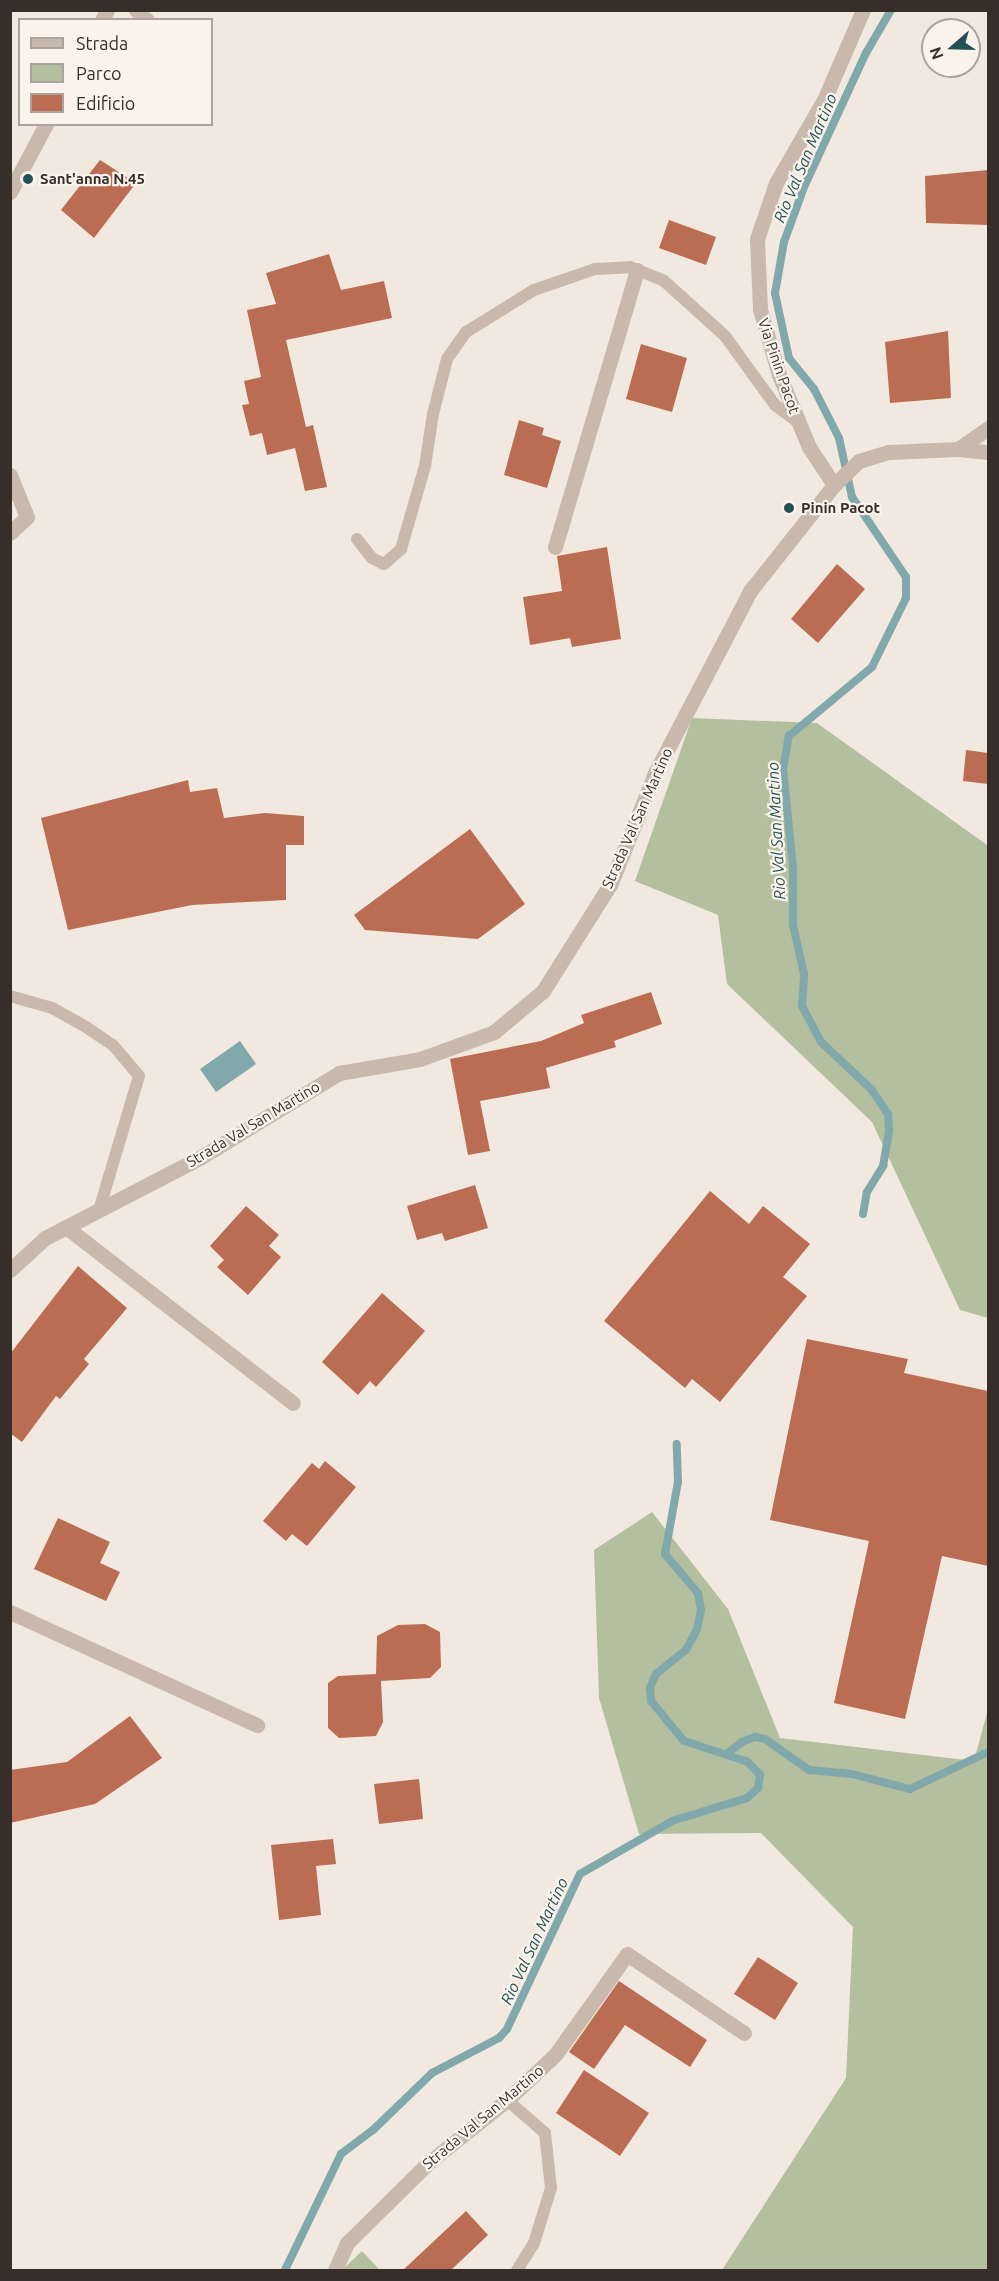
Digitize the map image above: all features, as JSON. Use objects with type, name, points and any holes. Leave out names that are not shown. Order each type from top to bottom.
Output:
[{"type":"street","name":"Via Pinin Pacot","points":[[834,485],[809,447],[779,375],[760,309],[757,238],[776,183],[824,100],[863,10]]},
{"type":"street","points":[[10,192],[45,126]]},
{"type":"street","points":[[555,547],[637,270]]},
{"type":"street","points":[[958,448],[988,428]]},
{"type":"street","name":"Strada Val San Martino","points":[[10,1270],[45,1238],[201,1157],[339,1072],[420,1059],[494,1032],[543,991],[611,883],[655,773],[750,591],[834,485],[859,461],[890,453],[958,448],[988,452]]},
{"type":"street","points":[[10,475],[27,516],[10,533]]},
{"type":"street","points":[[66,1227],[293,1403]]},
{"type":"street","points":[[10,1612],[257,1725]]},
{"type":"street","name":"Strada Val San Martino","points":[[335,2271],[347,2243],[428,2163],[507,2100],[555,2055],[627,1954],[744,2033]]},
{"type":"lane","points":[[357,539],[372,558],[384,564],[401,549],[425,466],[433,414],[447,359],[466,332],[534,290],[595,269],[637,270],[663,280],[697,308],[725,336],[775,405],[799,423]]},
{"type":"lane","points":[[10,996],[52,1008],[86,1027],[113,1045],[139,1076],[99,1210]]},
{"type":"lane","points":[[507,2100],[545,2133],[550,2187],[534,2243],[517,2271]]},
{"type":"green space","points":[[692,718],[817,723],[987,845],[988,1318],[960,1310],[872,1122],[727,984],[718,915],[635,881]]},
{"type":"green space","points":[[652,1512],[728,1609],[780,1738],[974,1761],[988,1709],[988,2270],[722,2270],[846,2078],[853,1927],[761,1833],[639,1834],[599,1698],[594,1550]]},
{"type":"green space","points":[[362,2251],[380,2270],[342,2270]]},
{"type":"water","points":[[240,1041],[256,1064],[216,1092],[200,1069]]},
{"type":"building","points":[[100,160],[136,183],[94,238],[61,210]]},
{"type":"building","points":[[988,170],[988,225],[926,223],[925,176]]},
{"type":"building","points":[[669,220],[716,237],[706,265],[659,248]]},
{"type":"building","points":[[329,254],[341,290],[384,281],[392,318],[286,340],[306,427],[313,425],[327,487],[305,491],[295,448],[267,455],[262,433],[250,436],[242,405],[249,404],[244,381],[261,377],[247,310],[276,304],[266,273]]},
{"type":"building","points":[[948,331],[951,398],[890,403],[885,342]]},
{"type":"building","points":[[641,344],[687,358],[672,412],[626,399]]},
{"type":"building","points":[[519,420],[544,428],[542,435],[561,441],[547,488],[504,475]]},
{"type":"building","points":[[607,547],[621,639],[572,647],[570,638],[530,645],[523,597],[562,591],[557,556]]},
{"type":"building","points":[[837,564],[865,589],[818,643],[791,619]]},
{"type":"building","points":[[966,750],[988,753],[988,784],[963,781]]},
{"type":"building","points":[[188,780],[190,792],[217,788],[224,818],[265,813],[304,816],[304,845],[286,845],[286,900],[192,905],[68,930],[41,818]]},
{"type":"building","points":[[470,829],[525,904],[478,939],[365,930],[354,915]]},
{"type":"building","points":[[651,992],[662,1024],[614,1041],[616,1047],[546,1068],[550,1088],[480,1101],[490,1151],[468,1155],[450,1059],[541,1041],[584,1023],[581,1015]]},
{"type":"building","points":[[475,1185],[488,1228],[445,1241],[442,1233],[417,1240],[407,1206]]},
{"type":"building","points":[[710,1191],[749,1224],[763,1206],[810,1244],[783,1277],[807,1296],[720,1402],[692,1379],[685,1388],[604,1321]]},
{"type":"building","points":[[246,1206],[279,1235],[269,1246],[281,1257],[248,1295],[217,1267],[224,1260],[210,1246]]},
{"type":"building","points":[[78,1266],[127,1308],[84,1359],[89,1364],[60,1399],[56,1396],[22,1442],[10,1433],[10,1354]]},
{"type":"building","points":[[382,1293],[425,1331],[376,1387],[370,1381],[358,1395],[322,1362]]},
{"type":"building","points":[[807,1339],[908,1359],[904,1373],[988,1391],[988,1566],[942,1556],[905,1719],[834,1703],[869,1541],[770,1520]]},
{"type":"building","points":[[325,1461],[356,1487],[307,1546],[292,1534],[286,1541],[263,1521],[312,1463],[319,1469]]},
{"type":"building","points":[[58,1518],[110,1542],[100,1563],[120,1572],[106,1601],[34,1569]]},
{"type":"building","points":[[425,1624],[440,1632],[441,1667],[430,1678],[381,1681],[383,1722],[376,1736],[339,1738],[328,1728],[328,1683],[338,1676],[376,1674],[377,1636],[398,1625]]},
{"type":"building","points":[[130,1716],[162,1758],[95,1804],[10,1823],[10,1770],[67,1762]]},
{"type":"building","points":[[419,1779],[423,1819],[379,1824],[374,1784]]},
{"type":"building","points":[[333,1839],[336,1864],[316,1866],[321,1915],[279,1920],[271,1845]]},
{"type":"building","points":[[758,1957],[798,1983],[775,2020],[734,1994]]},
{"type":"building","points":[[619,1981],[707,2040],[690,2067],[625,2025],[594,2069],[569,2052]]},
{"type":"building","points":[[584,2070],[649,2113],[620,2156],[556,2113]]},
{"type":"building","points":[[466,2211],[488,2235],[450,2271],[402,2271]]},
{"type":"waterway","name":"Rio Val San Martino","points":[[863,1214],[867,1192],[883,1166],[889,1131],[888,1114],[872,1090],[821,1042],[802,1006],[804,974],[793,925],[793,867],[783,769],[789,736],[872,667],[906,598],[906,577],[852,497],[839,438],[814,389],[789,358],[775,293],[784,242],[804,187],[866,53],[891,10]]},
{"type":"waterway","name":"Rio Val San Martino","points":[[285,2270],[341,2154],[373,2130],[432,2073],[499,2038],[507,2029],[580,1874],[672,1821],[747,1798],[758,1788],[760,1775],[748,1762],[684,1741],[651,1701],[650,1688],[656,1674],[686,1650],[697,1629],[701,1610],[698,1593],[665,1554],[678,1482],[677,1444]]},
{"type":"waterway","points":[[728,1753],[742,1742],[755,1737],[765,1739],[809,1770],[852,1774],[910,1789],[988,1752]]},
{"type":"place","name":"Sant'anna N.45","points":[[28,179]]},
{"type":"place","name":"Pinin Pacot","points":[[789,508]]}]
